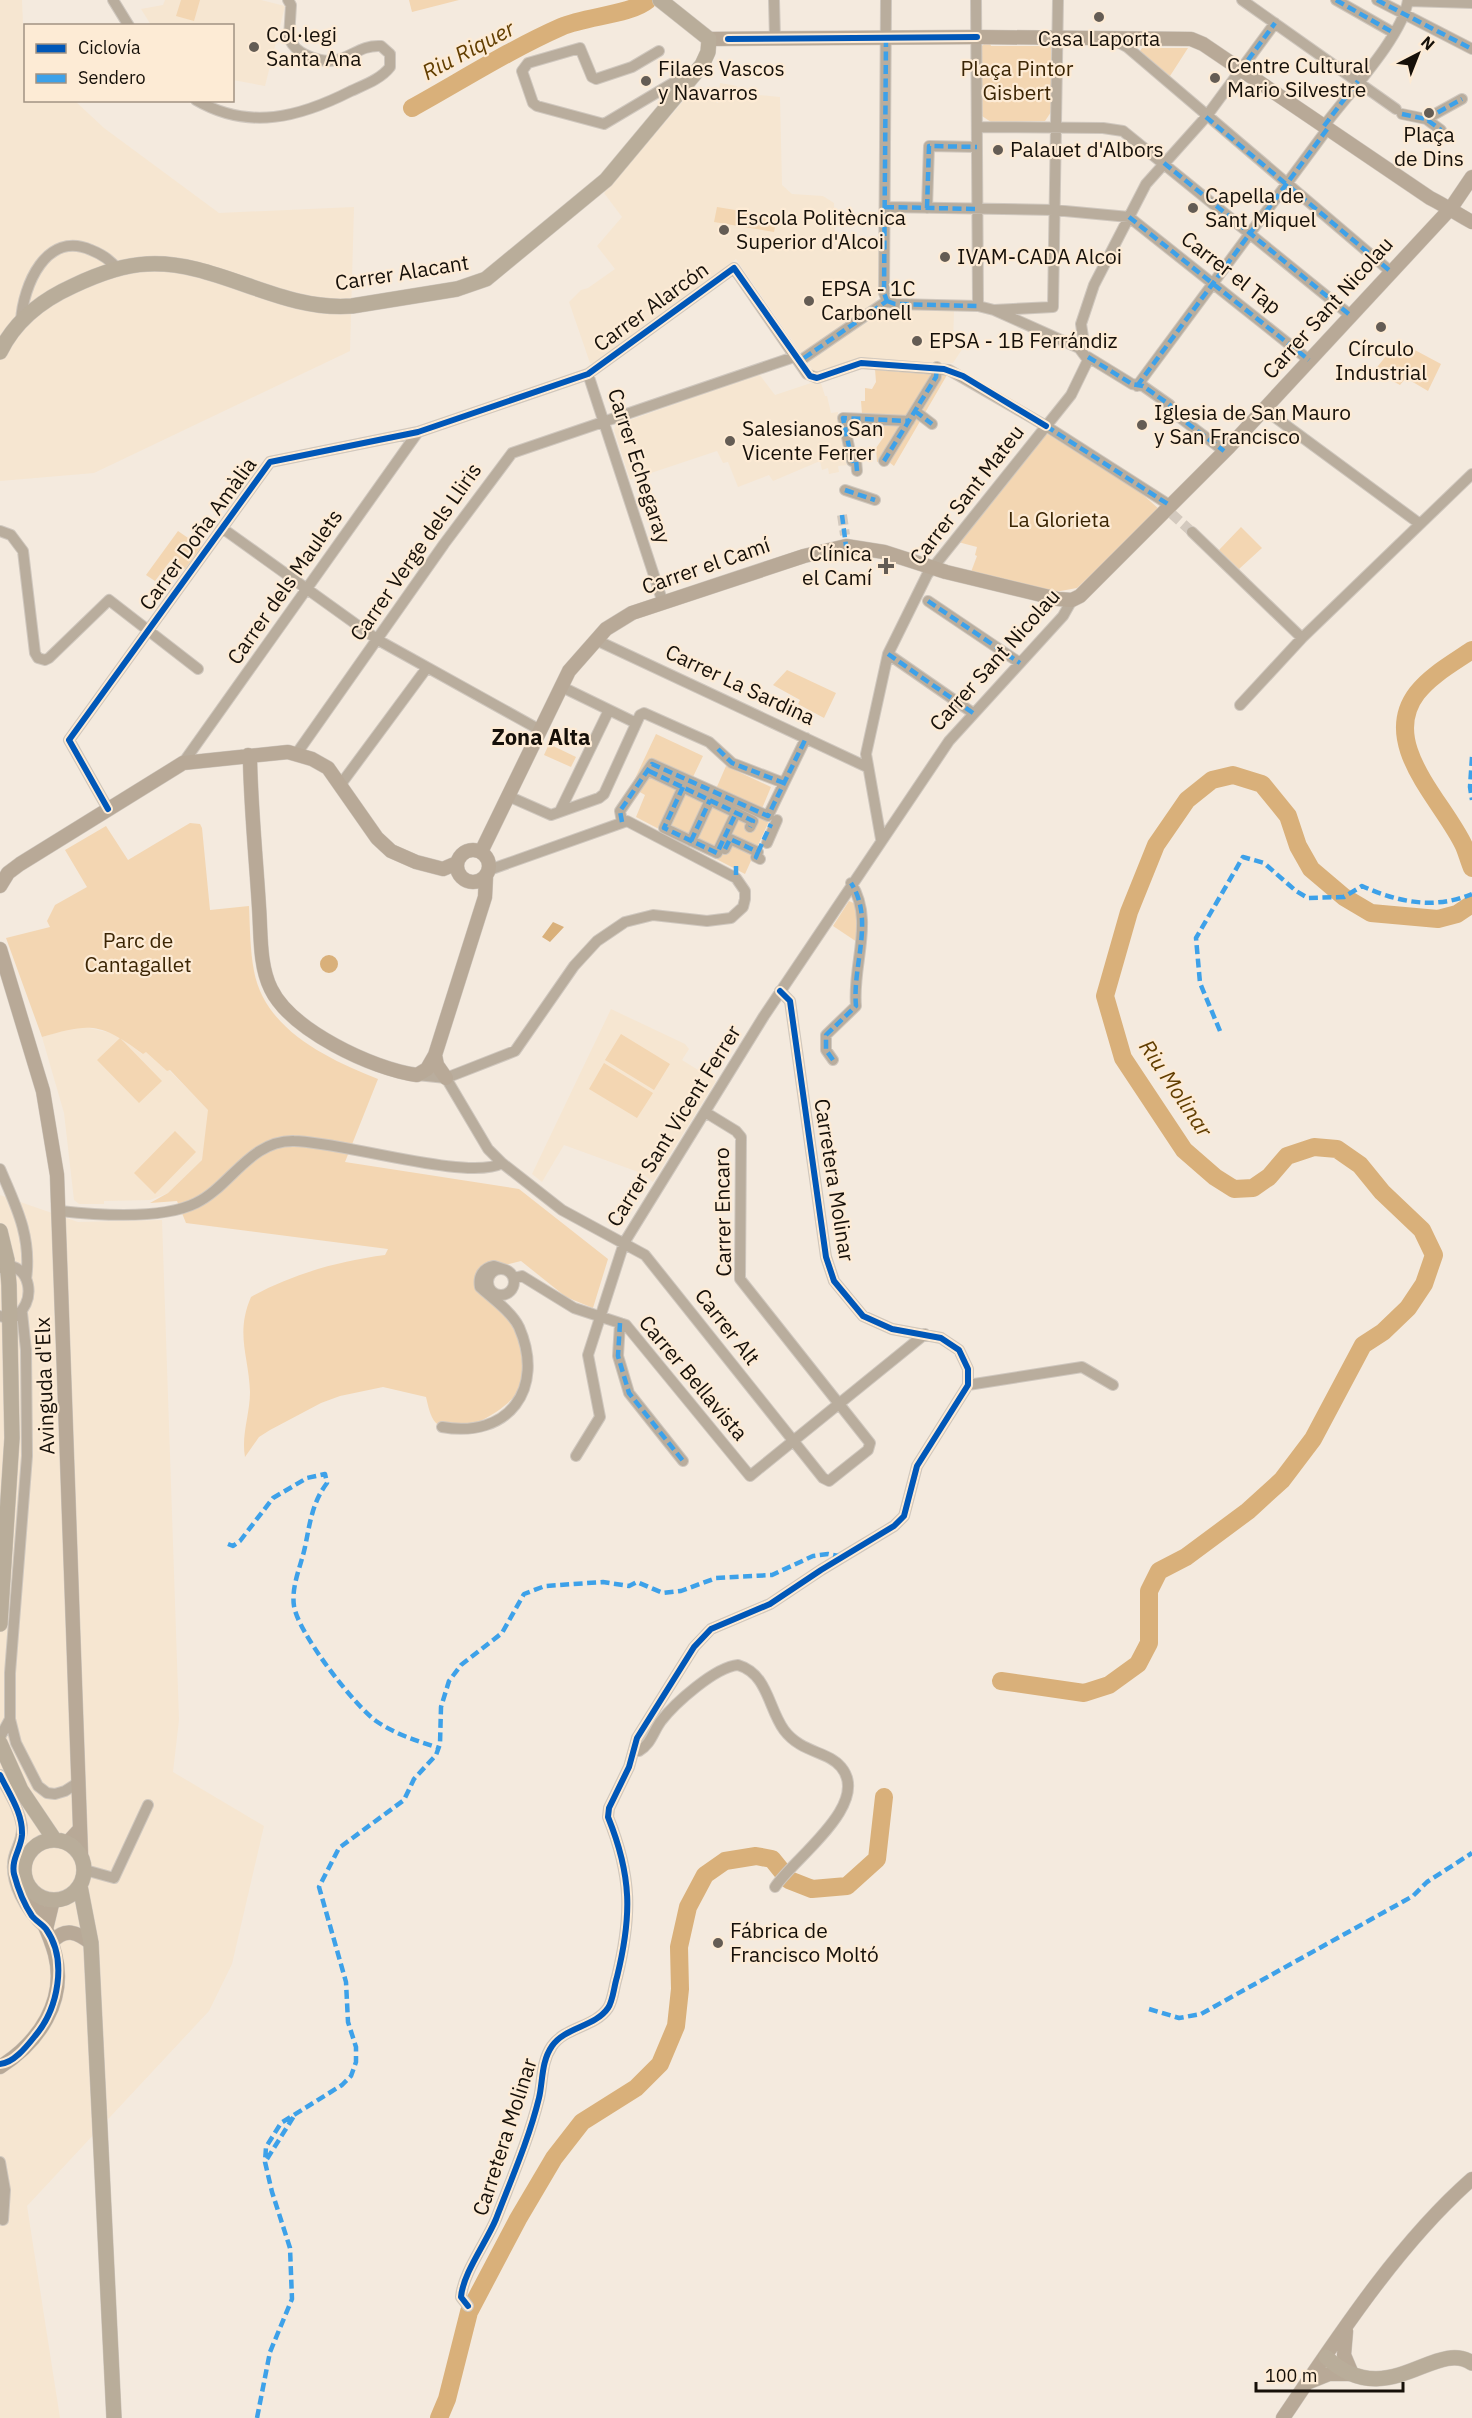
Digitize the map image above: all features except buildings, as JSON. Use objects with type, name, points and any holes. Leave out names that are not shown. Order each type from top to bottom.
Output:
[{"type":"main road","points":[[660,0],[709,45]]},
{"type":"main road","name":"Carrer Alacant","points":[[0,352],[21,321],[58,293],[117,269],[147,264],[181,266],[286,298],[333,307],[372,303],[478,284],[596,190],[685,88],[709,45]]},
{"type":"main road","points":[[0,1231],[6,1261],[12,1452],[0,1624]]},
{"type":"main road","points":[[0,1743],[8,1765],[35,1813],[83,1863],[80,1886],[91,1943],[114,2418]]},
{"type":"main road","points":[[35,1813],[36,1845],[25,1860],[25,1880],[40,1897],[55,1900],[76,1910],[89,1925]]},
{"type":"main road","points":[[36,1845],[61,1841]]},
{"type":"main road","points":[[55,1900],[68,1897],[80,1886]]},
{"type":"main road","points":[[1326,2357],[1352,2374],[1373,2379],[1401,2376],[1454,2357],[1472,2363]]},
{"type":"street","points":[[113,0],[128,24]]},
{"type":"street","points":[[201,102],[231,115],[258,118],[286,116],[319,107],[381,76],[390,68],[390,54],[381,46],[372,46],[332,62],[318,60],[301,52],[292,45],[289,38],[291,5],[288,0]]},
{"type":"street","points":[[774,0],[775,39]]},
{"type":"street","points":[[886,0],[885,297],[895,304],[978,306],[994,310],[1079,348],[1088,357],[1137,386],[1143,386],[1170,405],[1173,413],[1224,451]]},
{"type":"street","points":[[975,0],[978,306]]},
{"type":"street","points":[[994,310],[1053,307],[1058,0]]},
{"type":"street","points":[[1242,0],[1399,112],[1426,119],[1441,130]]},
{"type":"street","points":[[1336,0],[1394,33]]},
{"type":"street","points":[[1377,0],[1472,49]]},
{"type":"street","points":[[1137,386],[1287,185],[1358,81],[1394,33],[1405,14],[1408,0],[1472,3]]},
{"type":"street","points":[[1079,348],[1083,337],[1082,324],[1088,300],[1146,184],[1206,117],[1275,22]]},
{"type":"street","points":[[709,45],[728,39],[977,37],[1191,39],[1430,198],[1472,222]]},
{"type":"street","points":[[1110,38],[1126,47],[1390,271]]},
{"type":"street","points":[[659,51],[632,67],[596,79],[592,77],[580,48],[528,63],[522,71],[533,102],[537,106],[604,124],[683,76],[685,88]]},
{"type":"street","points":[[1426,119],[1462,99]]},
{"type":"street","points":[[977,127],[1120,129],[1350,315]]},
{"type":"street","points":[[927,208],[929,146],[977,147]]},
{"type":"street","name":"Carrer Sant Nicolau","points":[[881,839],[949,741],[973,712],[1063,616],[1072,600],[1090,588],[1170,510],[1451,208],[1472,177]]},
{"type":"street","points":[[885,207],[1054,210],[1129,217]]},
{"type":"street","name":"Carrer el Tap","points":[[1129,217],[1309,360]]},
{"type":"street","name":"Carrer Alacant","points":[[21,321],[28,285],[40,264],[55,250],[72,245],[84,247],[105,257],[117,269]]},
{"type":"street","name":"Carrer Alarcón","points":[[588,374],[734,268],[799,357]]},
{"type":"street","name":"Carrer Verge dels Lliris","points":[[297,753],[512,453],[799,357],[885,297]]},
{"type":"street","points":[[799,357],[807,375],[814,378],[861,363],[937,367],[949,370],[963,376],[1046,426],[1144,489],[1170,510]]},
{"type":"street","name":"Carrer Sant Mateu","points":[[881,839],[867,766],[868,743],[888,654],[932,568],[1074,390],[1088,357]]},
{"type":"street","points":[[884,461],[920,418],[936,376],[937,367]]},
{"type":"street","name":"Carrer Echegaray","points":[[588,374],[663,603]]},
{"type":"street","name":"Carrer Doña Amàlia","points":[[108,809],[69,740],[270,462],[418,432],[588,374]]},
{"type":"street","points":[[1264,409],[1420,524]]},
{"type":"street","points":[[857,471],[856,460],[852,461],[843,418],[920,418]]},
{"type":"street","name":"Carrer dels Maulets","points":[[183,763],[418,432]]},
{"type":"street","points":[[1240,705],[1302,638],[1472,474]]},
{"type":"street","points":[[845,490],[875,500]]},
{"type":"street","points":[[222,528],[378,640],[426,669],[540,730]]},
{"type":"street","points":[[0,531],[15,538],[24,556],[35,653],[38,658],[45,660],[49,658],[107,600],[198,669]]},
{"type":"street","points":[[1192,532],[1302,638]]},
{"type":"street","name":"Carrer el Camí","points":[[481,852],[540,730],[579,657],[606,629],[625,617],[846,540],[932,568],[1021,591],[1072,600]]},
{"type":"street","points":[[928,601],[1020,663]]},
{"type":"street","name":"Carrer La Sardina","points":[[596,640],[867,766]]},
{"type":"street","points":[[888,654],[973,712]]},
{"type":"street","points":[[341,784],[426,669]]},
{"type":"street","points":[[562,687],[636,723]]},
{"type":"street","points":[[560,812],[609,710]]},
{"type":"street","points":[[508,796],[544,814],[551,815],[599,798],[604,794],[640,715],[649,713],[709,742],[732,764],[784,783]]},
{"type":"street","points":[[622,822],[620,811],[652,764],[768,816],[806,738]]},
{"type":"street","points":[[1,882],[20,864],[183,763],[248,755],[297,753],[322,764],[341,784],[377,838],[392,850],[416,862],[446,869],[457,863],[467,851],[481,852],[488,860],[485,897],[435,1055],[427,1069],[417,1075]]},
{"type":"street","points":[[248,755],[263,958],[272,991],[286,1011],[315,1033],[364,1058],[417,1075],[446,1078],[515,1051],[574,966],[597,941],[625,922],[653,915],[720,921],[738,914],[743,908],[745,891],[736,878],[633,822],[622,822],[487,873],[479,881],[467,880],[459,874],[457,863]]},
{"type":"street","points":[[649,771],[753,821],[750,827]]},
{"type":"street","points":[[683,787],[664,828],[717,853],[736,813]]},
{"type":"street","points":[[691,841],[710,800]]},
{"type":"street","points":[[767,843],[777,820]]},
{"type":"street","points":[[721,857],[730,838],[758,852],[756,857],[760,859]]},
{"type":"street","name":"Carrer Sant Vicent Ferrer","points":[[576,1456],[600,1418],[588,1355],[624,1243],[780,991],[881,839]]},
{"type":"street","points":[[735,866],[736,878]]},
{"type":"street","points":[[833,1060],[826,1050],[826,1035],[856,1006],[856,973],[863,924],[856,891],[851,883]]},
{"type":"street","name":"Avinguda d'Elx","points":[[0,949],[45,1100],[54,1148],[60,1211],[83,1863]]},
{"type":"street","name":"Carretera Molinar","points":[[468,2306],[461,2297],[462,2284],[487,2241],[506,2192],[539,2098],[541,2075],[552,2046],[566,2034],[597,2018],[609,2007],[621,1961],[628,1905],[627,1872],[608,1817],[609,1808],[629,1767],[637,1738],[694,1647],[711,1629],[770,1604],[894,1526],[904,1516],[917,1466],[968,1385],[968,1369],[959,1350],[941,1338],[883,1327],[863,1316],[846,1299],[831,1274],[826,1257],[790,1001],[780,991]]},
{"type":"street","points":[[435,1055],[437,1065],[446,1078]]},
{"type":"street","name":"Carrer Alt","points":[[446,1078],[488,1149],[502,1163],[562,1210],[645,1255],[826,1481],[868,1450],[870,1443],[839,1404]]},
{"type":"street","name":"Carrer Encaro","points":[[705,1112],[736,1131],[741,1137],[740,1279],[839,1404]]},
{"type":"street","points":[[60,1211],[100,1214],[177,1210],[205,1197],[244,1162],[264,1148],[279,1142],[310,1143],[415,1161],[488,1169],[502,1163]]},
{"type":"street","points":[[0,1169],[24,1224],[28,1240],[26,1279],[28,1300],[8,1316],[26,1350],[27,1456],[10,1673],[10,1719],[16,1743],[38,1786],[47,1793],[55,1794],[79,1782]]},
{"type":"street","points":[[6,1261],[26,1279]]},
{"type":"street","points":[[442,1427],[483,1428],[519,1402],[526,1386],[525,1348],[518,1325],[480,1287],[480,1278],[485,1269],[494,1266],[503,1269],[514,1278],[510,1292],[502,1295],[493,1292],[488,1284],[489,1276],[495,1270],[503,1269]]},
{"type":"street","name":"Carrer Bellavista","points":[[514,1278],[522,1276],[574,1308],[626,1325],[750,1476],[793,1441]]},
{"type":"street","points":[[620,1323],[618,1356],[629,1393],[683,1461]]},
{"type":"street","points":[[793,1441],[925,1334]]},
{"type":"street","points":[[968,1385],[1082,1367],[1113,1385]]},
{"type":"street","points":[[634,1751],[639,1751],[648,1744],[659,1724],[684,1698],[725,1668],[738,1665],[757,1676],[775,1716],[788,1735],[804,1749],[836,1763],[845,1774],[848,1787],[844,1808],[780,1879]]},
{"type":"street","points":[[0,1737],[10,1719]]},
{"type":"street","points":[[0,1775],[17,1808],[21,1826],[22,1836],[14,1858],[17,1884],[33,1918],[46,1929]]},
{"type":"street","points":[[83,1863],[114,1878],[148,1805]]},
{"type":"street","points":[[61,1841],[80,1829]]},
{"type":"street","points":[[2,2065],[38,2033],[53,2007],[58,1977],[51,1942],[30,1888]]},
{"type":"street","points":[[46,1929],[55,1900]]},
{"type":"street","points":[[51,1942],[58,1935],[70,1932],[78,1934],[91,1943]]},
{"type":"street","points":[[0,2162],[5,2190],[3,2220]]},
{"type":"street","points":[[1283,2418],[1406,2247],[1437,2212],[1472,2179]]},
{"type":"street","points":[[1307,2383],[1329,2374],[1352,2374],[1344,2355],[1346,2329]]},
{"type":"shaded area","points":[[0,0],[22,0],[24,102],[76,102],[104,128],[219,213],[354,207],[350,351],[94,473],[0,481]]},
{"type":"shaded area","name":"Col·legi Santa Ana","points":[[165,0],[261,0],[285,6],[265,86],[234,80],[234,24],[150,24],[141,9],[163,5]]},
{"type":"shaded area","name":"Escola Politècnica Superior d'Alcoi","points":[[720,83],[737,86],[737,93],[780,97],[782,185],[792,194],[823,196],[834,203],[836,248],[879,248],[879,295],[875,299],[888,313],[893,309],[954,311],[953,343],[965,345],[953,363],[886,361],[819,374],[814,372],[736,259],[597,365],[590,363],[569,302],[581,290],[588,288],[615,269],[597,246],[622,217],[604,193],[691,92],[718,103]]},
{"type":"shaded area","name":"Salesianos San Vicente Ferrer","points":[[759,374],[775,395],[820,380],[831,413],[838,412],[848,465],[838,466],[839,472],[829,474],[828,468],[822,470],[820,461],[773,481],[769,475],[738,487],[728,462],[723,463],[717,451],[630,480],[614,430],[616,425]]},
{"type":"shaded area","points":[[553,922],[564,927],[550,942],[542,937]]},
{"type":"shaded area","points":[[329,955],[337,960],[338,964],[333,972],[329,973],[321,968],[320,964],[325,956]]},
{"type":"shaded area","points":[[611,1009],[685,1044],[689,1049],[682,1060],[716,1081],[653,1182],[641,1173],[564,1145],[542,1182],[532,1174]]},
{"type":"shaded area","points":[[80,1026],[116,1034],[142,1054],[146,1051],[167,1071],[169,1070],[209,1110],[202,1160],[168,1193],[150,1200],[104,1201],[104,1204],[79,1204],[74,1200],[64,1113],[42,1037]]},
{"type":"shaded area","points":[[0,1195],[78,1222],[162,1220],[179,1720],[173,1772],[264,1826],[232,1964],[209,2011],[27,2206],[60,2418],[0,2418]]},
{"type":"green space","points":[[181,0],[200,0],[194,21],[176,16]]},
{"type":"green space","points":[[409,0],[459,0],[412,12]]},
{"type":"green space","name":"Plaça Pintor Gisbert","points":[[985,43],[990,43],[991,46],[1045,46],[1046,43],[1051,45],[1051,112],[1045,121],[991,122],[982,116],[981,47]]},
{"type":"green space","points":[[1142,48],[1188,48],[1170,76],[1140,51]]},
{"type":"green space","points":[[717,207],[777,217],[774,232],[714,222]]},
{"type":"green space","points":[[1398,341],[1441,364],[1428,391],[1406,378],[1400,385],[1374,371]]},
{"type":"green space","points":[[875,369],[947,375],[894,466],[885,459],[877,462],[876,448],[883,438],[874,431],[880,417],[862,414],[861,401],[865,401],[865,388],[872,389],[876,382]]},
{"type":"green space","name":"La Glorieta","points":[[1046,433],[1141,493],[1160,510],[1077,588],[1055,592],[971,572],[977,556],[975,555],[977,547],[958,542]]},
{"type":"green space","points":[[1241,527],[1262,548],[1239,569],[1219,550]]},
{"type":"green space","points":[[178,531],[201,547],[185,569],[171,560],[155,581],[146,575]]},
{"type":"green space","points":[[787,670],[836,693],[824,718],[798,704],[800,700],[773,685]]},
{"type":"green space","points":[[656,734],[703,756],[692,779],[657,771],[769,821],[745,874],[636,817],[645,795],[638,791],[616,815],[618,804],[622,806]]},
{"type":"green space","points":[[549,744],[576,757],[571,767],[544,755]]},
{"type":"green space","points":[[726,766],[771,787],[761,811],[716,789]]},
{"type":"green space","name":"Parc de Cantagallet","points":[[190,823],[200,824],[202,828],[210,910],[249,906],[254,971],[260,992],[271,1010],[301,1040],[339,1062],[378,1079],[345,1162],[519,1189],[608,1259],[593,1308],[566,1297],[521,1261],[489,1269],[484,1276],[489,1291],[518,1329],[524,1379],[512,1399],[486,1418],[458,1428],[445,1428],[434,1420],[426,1397],[383,1387],[340,1396],[321,1403],[259,1437],[245,1457],[244,1441],[250,1392],[243,1334],[246,1310],[251,1297],[316,1270],[385,1255],[388,1249],[186,1223],[177,1201],[150,1203],[168,1193],[202,1160],[208,1110],[170,1070],[167,1071],[146,1052],[143,1054],[105,1031],[94,1028],[72,1029],[42,1037],[6,938],[50,927],[47,921],[55,905],[87,887],[65,850],[106,826],[128,860]]},
{"type":"green space","points":[[849,901],[858,905],[860,944],[833,926]]},
{"type":"green space","points":[[621,1034],[670,1064],[654,1090],[605,1060]]},
{"type":"green space","points":[[120,1038],[162,1081],[139,1103],[97,1060]]},
{"type":"green space","points":[[604,1063],[653,1093],[637,1118],[589,1089]]},
{"type":"green space","points":[[175,1131],[196,1152],[155,1194],[134,1173]]},
{"type":"waterway","name":"Riu Riquer","points":[[412,108],[561,27],[630,9],[648,0]]},
{"type":"waterway","name":"Riu Molinar","points":[[1472,650],[1436,675],[1417,693],[1407,712],[1405,732],[1409,752],[1418,772],[1455,829],[1472,868]]},
{"type":"waterway","name":"Riu Molinar","points":[[1001,1681],[1084,1693],[1109,1685],[1138,1664],[1149,1643],[1149,1591],[1159,1571],[1186,1557],[1248,1511],[1282,1480],[1313,1439],[1363,1345],[1383,1332],[1408,1308],[1424,1284],[1434,1255],[1422,1230],[1382,1192],[1360,1165],[1337,1149],[1314,1147],[1287,1156],[1269,1177],[1253,1188],[1234,1189],[1215,1177],[1184,1150],[1123,1058],[1105,996],[1129,912],[1156,845],[1187,800],[1212,780],[1233,775],[1262,784],[1288,816],[1298,846],[1311,869],[1344,897],[1371,913],[1438,919],[1457,914],[1472,904]]},
{"type":"waterway","name":"Riu Molinar","points":[[439,2418],[447,2399],[469,2312],[518,2219],[554,2158],[582,2122],[636,2088],[660,2064],[676,2026],[680,1989],[679,1947],[688,1907],[705,1875],[725,1861],[756,1856],[772,1859],[789,1880],[812,1889],[847,1886],[877,1859],[884,1797]]},
{"type":"tunnel","points":[[1172,514],[1192,532]]},
{"type":"tunnel","points":[[842,515],[845,535]]},
{"type":"marked path","points":[[1336,0],[1394,33]]},
{"type":"marked path","points":[[1377,0],[1472,49]]},
{"type":"marked path","points":[[1240,71],[1275,23]]},
{"type":"marked path","points":[[886,38],[884,293],[887,301]]},
{"type":"marked path","points":[[1324,126],[1358,81]]},
{"type":"marked path","points":[[1426,119],[1462,99]]},
{"type":"marked path","points":[[1402,114],[1426,119],[1441,130]]},
{"type":"marked path","points":[[1206,117],[1390,271]]},
{"type":"marked path","points":[[1137,386],[1328,128]]},
{"type":"marked path","points":[[927,208],[929,146],[977,147]]},
{"type":"marked path","points":[[1164,163],[1350,315]]},
{"type":"marked path","points":[[885,207],[978,209]]},
{"type":"marked path","points":[[1129,217],[1309,360]]},
{"type":"marked path","points":[[887,301],[895,304],[978,306]]},
{"type":"marked path","points":[[804,358],[887,301]]},
{"type":"marked path","points":[[1088,357],[1132,384],[1143,386],[1170,405],[1170,410],[1224,451]]},
{"type":"marked path","points":[[884,461],[936,377],[937,367]]},
{"type":"marked path","points":[[915,411],[932,424]]},
{"type":"marked path","points":[[857,471],[856,460],[852,461],[843,418],[909,421]]},
{"type":"marked path","points":[[1046,426],[1171,506]]},
{"type":"marked path","points":[[845,490],[875,500]]},
{"type":"marked path","points":[[842,515],[846,546]]},
{"type":"marked path","points":[[928,601],[1020,663]]},
{"type":"marked path","points":[[888,654],[973,713]]},
{"type":"marked path","points":[[622,822],[620,811],[652,764],[768,816],[806,738]]},
{"type":"marked path","points":[[718,749],[732,763],[784,783]]},
{"type":"marked path","points":[[1472,757],[1470,787],[1472,800]]},
{"type":"marked path","points":[[649,771],[753,821],[750,827]]},
{"type":"marked path","points":[[683,787],[664,828],[717,853],[736,813]]},
{"type":"marked path","points":[[691,841],[710,800]]},
{"type":"marked path","points":[[758,852],[771,824]]},
{"type":"marked path","points":[[725,849],[730,839],[758,852],[756,857],[760,859]]},
{"type":"marked path","points":[[1220,1031],[1200,983],[1196,938],[1243,857],[1264,863],[1296,891],[1308,898],[1344,897],[1362,886],[1389,896],[1416,902],[1444,902],[1472,894]]},
{"type":"marked path","points":[[736,866],[736,878]]},
{"type":"marked path","points":[[833,1060],[826,1050],[826,1035],[856,1006],[862,927],[858,897],[851,883]]},
{"type":"marked path","points":[[620,1323],[618,1356],[629,1393],[683,1461]]},
{"type":"marked path","points":[[228,1544],[233,1546],[240,1541],[273,1498],[307,1478],[325,1474],[327,1483],[312,1513],[295,1584],[293,1599],[298,1618],[328,1668],[366,1713],[391,1730],[439,1748]]},
{"type":"marked path","points":[[257,2418],[270,2352],[292,2299],[290,2248],[272,2192],[265,2162],[266,2147],[281,2123],[342,2085],[351,2076],[356,2062],[356,2047],[348,2022],[346,1982],[319,1887],[339,1848],[404,1800],[414,1779],[436,1755],[440,1744],[441,1707],[449,1681],[461,1665],[502,1633],[524,1594],[545,1586],[603,1582],[629,1586],[637,1582],[663,1593],[681,1591],[716,1578],[772,1575],[813,1556],[828,1554],[843,1557]]},
{"type":"marked path","points":[[1149,2009],[1179,2018],[1201,2014],[1413,1896],[1427,1882],[1472,1853]]},
{"type":"marked path","points":[[267,2159],[294,2116]]},
{"type":"cycle path","points":[[728,39],[977,37]]},
{"type":"cycle path","points":[[108,809],[69,740],[270,462],[418,432],[588,374],[734,268],[810,376],[817,378],[861,363],[944,369],[963,376],[1046,426]]},
{"type":"cycle path","points":[[468,2306],[461,2297],[466,2278],[496,2219],[525,2144],[539,2098],[548,2052],[564,2035],[596,2019],[608,2008],[611,2001],[622,1955],[627,1896],[622,1858],[608,1817],[609,1808],[629,1767],[637,1738],[694,1647],[711,1629],[770,1604],[894,1526],[904,1516],[917,1466],[968,1385],[968,1369],[959,1350],[941,1338],[892,1329],[863,1316],[834,1281],[826,1257],[790,1001],[780,991]]},
{"type":"cycle path","points":[[0,1775],[15,1804],[22,1827],[13,1869],[14,1874],[29,1911],[46,1929],[53,1941],[58,1969],[54,1998],[43,2025],[20,2053],[10,2061],[0,2064]]},
{"type":"place","name":"Casa Laporta","points":[[1099,17]]},
{"type":"place","name":"Col·legi Santa Ana","points":[[254,47]]},
{"type":"place","name":"Centre Cultural Mario Silvestre","points":[[1215,78]]},
{"type":"place","name":"Filaes Vascos y Navarros","points":[[646,81]]},
{"type":"place","name":"Plaça de Dins","points":[[1429,113]]},
{"type":"place","name":"Palauet d'Albors","points":[[998,150]]},
{"type":"place","name":"Capella de Sant Miquel","points":[[1193,208]]},
{"type":"place","name":"Escola Politècnica Superior d'Alcoi","points":[[724,230]]},
{"type":"place","name":"IVAM-CADA Alcoi","points":[[945,257]]},
{"type":"place","name":"EPSA - 1C Carbonell","points":[[809,301]]},
{"type":"place","name":"Círculo Industrial","points":[[1381,327]]},
{"type":"place","name":"EPSA - 1B Ferrándiz","points":[[917,341]]},
{"type":"place","name":"Iglesia de San Mauro y San Francisco","points":[[1142,425]]},
{"type":"place","name":"Salesianos San Vicente Ferrer","points":[[730,441]]},
{"type":"place","name":"Clínica el Camí","points":[[886,566]]},
{"type":"place","name":"Fábrica de Francisco Moltó","points":[[718,1943]]},
{"type":"district","name":"Zona Alta","points":[[541,737]]}]
